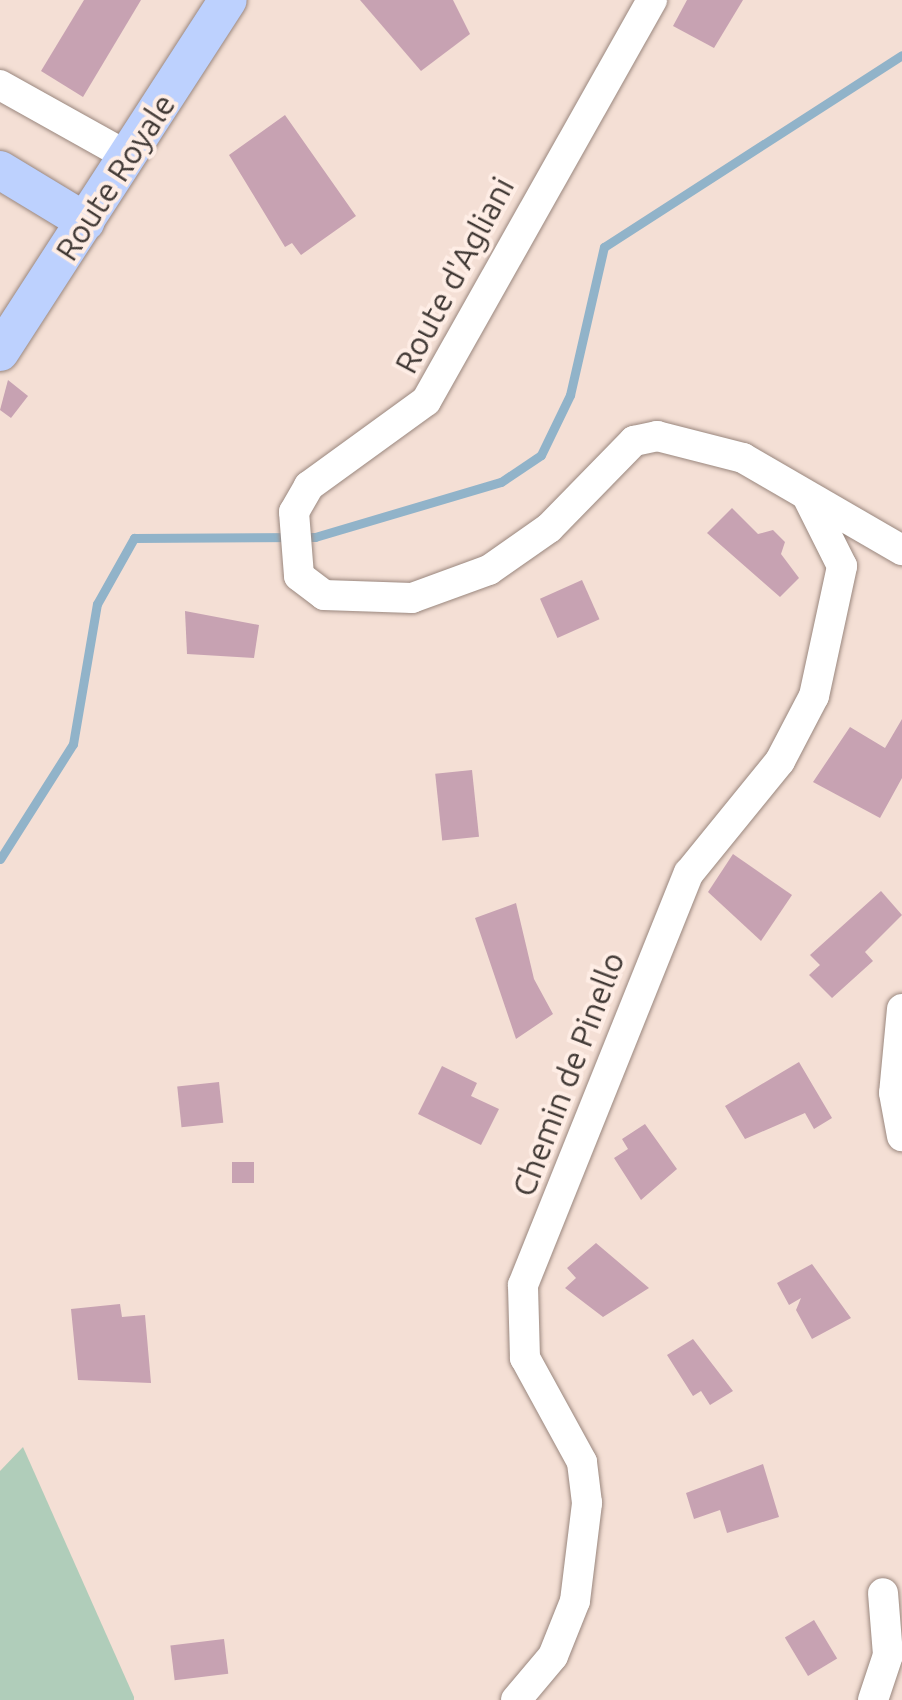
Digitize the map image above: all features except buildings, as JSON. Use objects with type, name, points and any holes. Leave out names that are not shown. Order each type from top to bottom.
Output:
[{"type":"main road","name":"Route Royale","points":[[0,352],[228,0]]},
{"type":"main road","points":[[0,170],[86,222]]},
{"type":"street","name":"Route d'Agliani","points":[[652,0],[426,401],[309,486],[294,512],[298,576],[324,595],[412,598],[489,570],[549,528],[634,441],[656,436],[743,458],[902,550]]},
{"type":"street","points":[[0,85],[129,157]]},
{"type":"street","name":"Chemin de Pinello","points":[[516,1700],[553,1656],[575,1601],[587,1503],[582,1462],[525,1358],[523,1285],[689,874],[780,761],[814,696],[842,566],[807,496]]},
{"type":"street","points":[[902,1009],[894,1093],[902,1136]]},
{"type":"street","points":[[873,1700],[888,1655],[883,1593]]},
{"type":"green space","points":[[23,1447],[134,1700],[0,1700],[0,1471]]},
{"type":"waterway","points":[[0,859],[73,744],[97,604],[134,538],[315,537],[501,482],[541,455],[570,395],[604,247],[902,55]]}]
